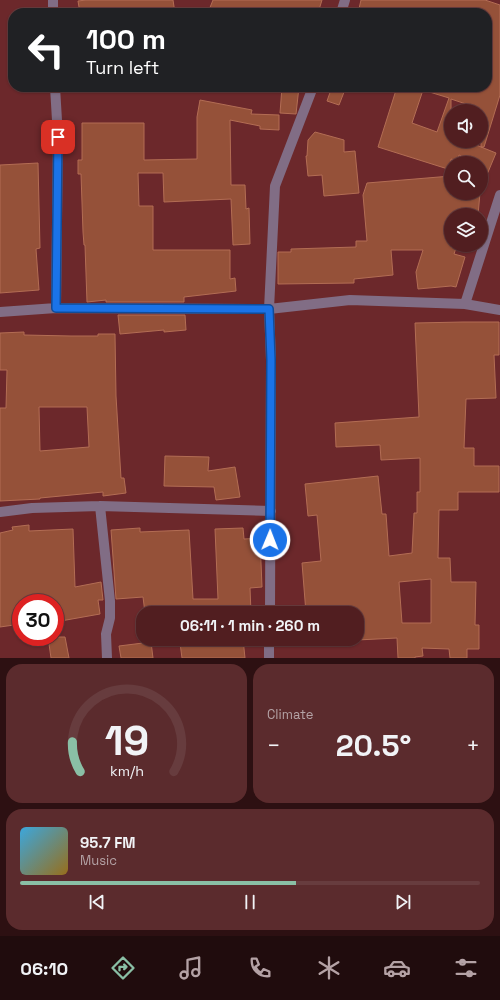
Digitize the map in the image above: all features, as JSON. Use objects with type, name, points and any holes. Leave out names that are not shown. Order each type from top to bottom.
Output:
[{"type":"street","points":[[55,92],[58,137],[56,308]]},
{"type":"street","points":[[270,606],[271,360],[269,309],[275,186],[311,92]]},
{"type":"street","points":[[465,304],[500,195]]},
{"type":"street","points":[[0,312],[56,308],[269,309],[350,300],[465,304],[500,310]]},
{"type":"street","points":[[0,512],[32,508],[100,506],[271,511]]},
{"type":"street","points":[[100,506],[110,601],[110,618],[106,634],[107,658]]},
{"type":"street","points":[[269,646],[269,658]]},
{"type":"building","points":[[173,0],[174,8],[79,8],[78,1]]},
{"type":"building","points":[[213,0],[322,0],[320,8],[210,8]]},
{"type":"building","points":[[361,0],[485,0],[500,5],[500,95],[488,134],[488,104],[466,104],[451,99],[451,104],[447,104],[449,98],[430,92],[492,92],[492,8],[359,8]]},
{"type":"building","points":[[282,92],[298,92],[296,114],[280,113]]},
{"type":"building","points":[[330,92],[344,92],[339,105],[327,101]]},
{"type":"building","points":[[395,92],[422,92],[412,123],[437,132],[444,112],[444,148],[484,148],[496,153],[488,172],[488,156],[444,156],[444,168],[378,147]]},
{"type":"building","points":[[200,100],[252,110],[251,114],[279,115],[279,130],[260,129],[260,126],[230,120],[231,185],[245,185],[246,209],[249,208],[250,244],[233,245],[231,199],[164,202],[163,173],[138,173],[139,206],[153,206],[153,250],[230,250],[230,279],[235,278],[236,291],[184,297],[184,302],[106,302],[106,300],[87,302],[81,174],[78,174],[78,160],[82,160],[82,123],[144,123],[144,160],[197,159],[197,117]]},
{"type":"building","points":[[315,132],[344,140],[344,152],[355,151],[359,193],[324,196],[322,175],[308,176],[306,156],[308,140]]},
{"type":"building","points":[[38,163],[40,248],[36,249],[39,290],[0,293],[0,165]]},
{"type":"building","points":[[444,177],[444,200],[479,200],[479,208],[444,208],[444,252],[455,252],[454,254],[465,257],[456,287],[451,286],[418,289],[416,272],[423,250],[391,250],[393,275],[354,279],[354,283],[278,284],[278,252],[291,252],[291,249],[356,247],[356,241],[367,241],[363,195],[367,183]]},
{"type":"building","points":[[118,315],[185,315],[186,330],[164,332],[164,330],[120,334]]},
{"type":"building","points":[[499,322],[499,355],[494,355],[496,398],[466,399],[464,448],[474,448],[474,466],[499,466],[499,492],[458,492],[458,510],[439,510],[438,558],[450,558],[451,582],[476,582],[475,625],[479,625],[479,649],[467,649],[467,658],[450,658],[449,649],[422,648],[423,656],[415,658],[398,658],[397,638],[364,640],[364,606],[305,606],[302,563],[321,561],[317,515],[308,516],[305,484],[378,476],[382,514],[386,514],[389,556],[412,553],[414,513],[417,513],[417,492],[420,492],[420,458],[381,460],[380,445],[336,447],[335,423],[419,417],[415,323]],"holes":[[[431,579],[431,623],[402,623],[399,582]]]},
{"type":"building","points":[[24,332],[24,335],[71,336],[98,336],[98,334],[115,334],[116,396],[121,478],[124,478],[126,493],[103,496],[103,492],[40,499],[0,501],[0,408],[6,408],[7,370],[0,370],[0,333]],"holes":[[[39,407],[87,407],[89,447],[40,451]]]},
{"type":"building","points":[[165,456],[209,457],[208,471],[235,467],[240,497],[216,500],[214,487],[164,486]]},
{"type":"building","points":[[29,525],[29,531],[73,529],[75,587],[101,582],[103,600],[98,600],[100,614],[64,620],[64,594],[12,594],[12,625],[0,627],[0,533],[13,530],[12,527]]},
{"type":"building","points":[[140,528],[140,532],[189,530],[193,599],[218,599],[215,529],[243,528],[244,539],[260,538],[262,587],[250,588],[251,606],[144,606],[143,597],[116,599],[111,530]]},
{"type":"building","points":[[65,637],[69,658],[51,658],[49,646],[64,646]]},
{"type":"building","points":[[136,644],[136,646],[152,646],[153,658],[121,658],[119,646]]},
{"type":"building","points":[[180,646],[244,646],[245,658],[182,658]]},
{"type":"route","points":[[58,137],[56,308],[269,309],[271,360],[270,540]]}]
